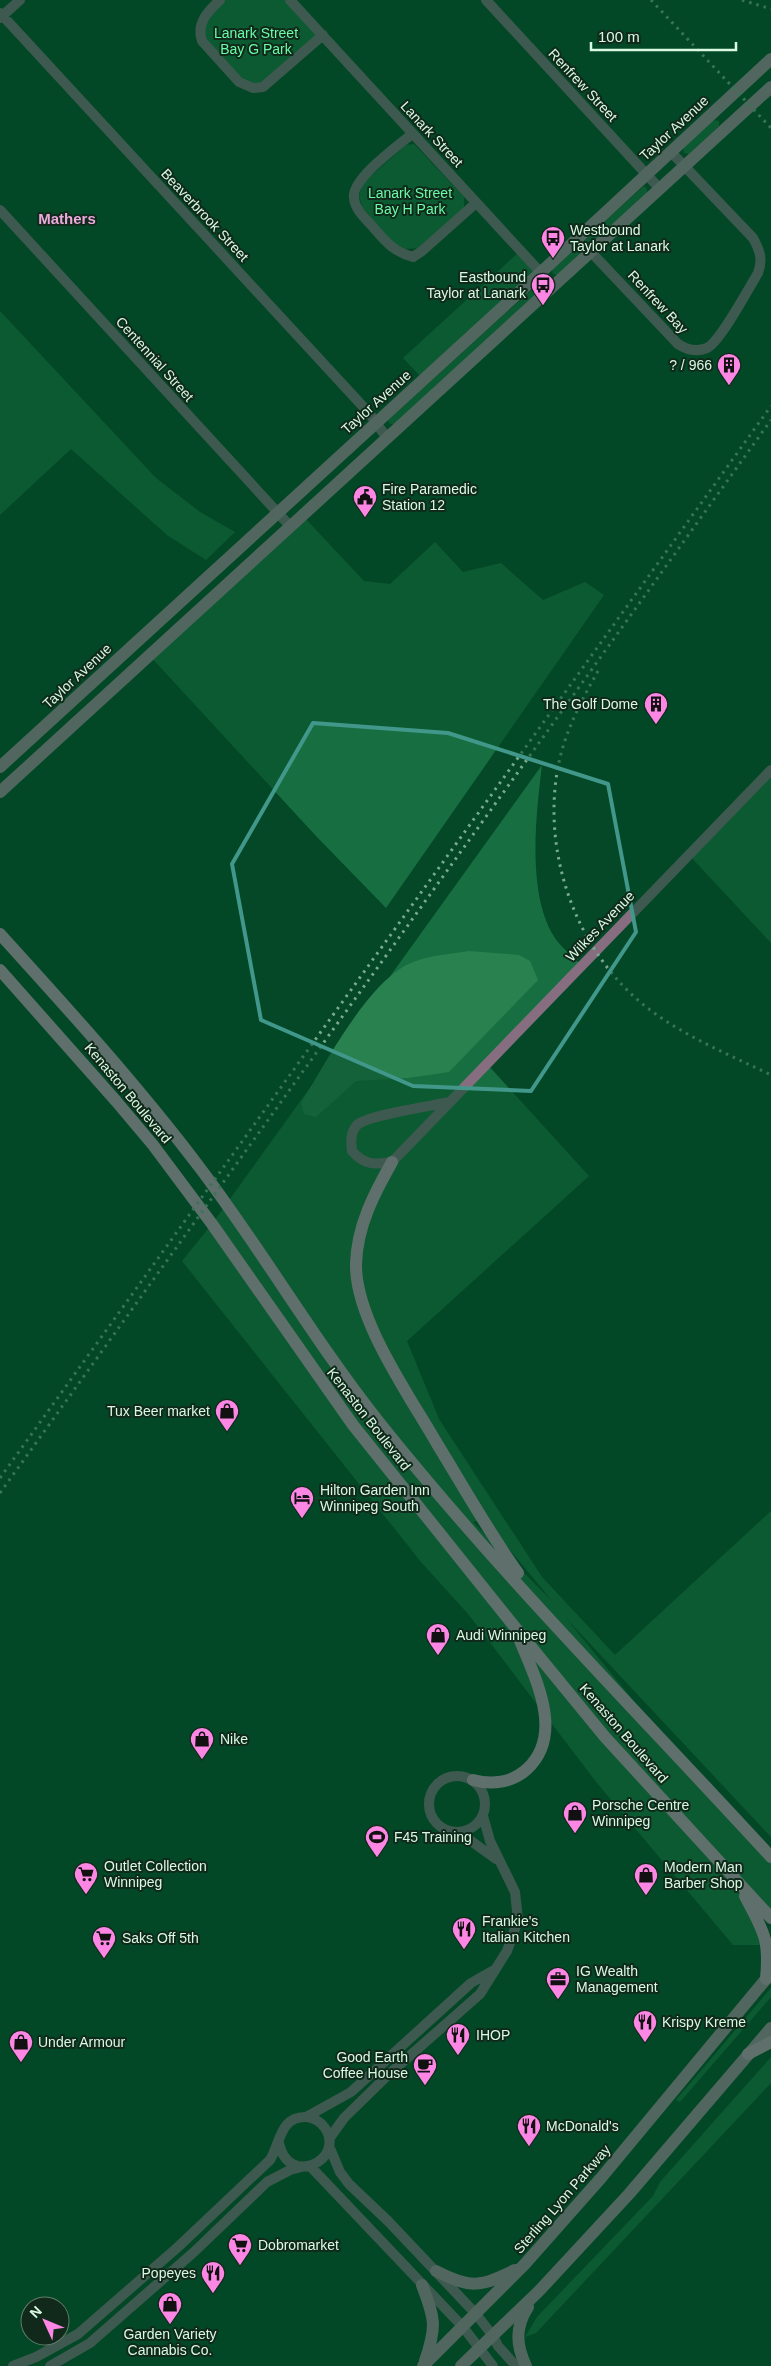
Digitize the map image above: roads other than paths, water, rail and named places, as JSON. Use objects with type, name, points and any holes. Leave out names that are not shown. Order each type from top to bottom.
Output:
[{"type":"main road","name":"Taylor Avenue","points":[[0,767],[771,59]]},
{"type":"main road","points":[[0,792],[771,87]]},
{"type":"main road","name":"Kenaston Boulevard","points":[[0,934],[125,1075],[200,1168],[286,1292],[387,1431],[439,1495],[771,1857]]},
{"type":"main road","name":"Kenaston Boulevard","points":[[0,970],[153,1145],[212,1224],[347,1418],[514,1626],[605,1737],[771,1918]]},
{"type":"main road","points":[[392,1162],[371,1199],[358,1241],[356,1266],[360,1292],[373,1329],[390,1364],[496,1541],[550,1618]]},
{"type":"main road","points":[[473,1780],[487,1784],[520,1775],[535,1762],[544,1743],[545,1712],[536,1679],[514,1626]]},
{"type":"main road","points":[[757,1842],[771,1850]]},
{"type":"main road","points":[[737,1881],[766,1936],[768,1976]]},
{"type":"main road","name":"Sterling Lyon Parkway","points":[[423,2366],[524,2266],[601,2178],[768,1976]]},
{"type":"main road","points":[[461,2366],[539,2291],[629,2194],[771,2028]]},
{"type":"main road","points":[[748,2054],[771,2042]]},
{"type":"main road","points":[[436,2272],[460,2283],[476,2284],[491,2281],[524,2266]]},
{"type":"main road","points":[[422,2285],[432,2311],[434,2328],[433,2338],[423,2366]]},
{"type":"main road","points":[[526,2366],[520,2353],[517,2336],[522,2317],[539,2291]]},
{"type":"street","points":[[1,15],[20,0]]},
{"type":"street","points":[[220,0],[208,11],[201,23],[200,34],[202,40],[239,82],[246,87],[263,87],[272,81],[322,35]]},
{"type":"street","name":"Lanark Street","points":[[290,0],[554,286]]},
{"type":"street","name":"Renfrew Street","points":[[486,0],[660,189]]},
{"type":"street","name":"Beaverbrook Street","points":[[1,15],[376,422],[387,438]]},
{"type":"street","points":[[412,134],[361,179],[354,190],[354,200],[360,213],[390,246],[401,254],[413,257],[476,203]]},
{"type":"street","name":"Renfrew Bay","points":[[591,252],[678,344],[686,350],[709,347],[718,337],[758,273],[761,262],[760,251],[753,238],[671,152]]},
{"type":"street","name":"Centennial Street","points":[[0,210],[290,526]]},
{"type":"street","name":"Wilkes Avenue","points":[[392,1162],[771,770]]},
{"type":"street","points":[[392,1162],[371,1164],[358,1158],[352,1151],[351,1138],[357,1126],[364,1120],[450,1102]]},
{"type":"street","points":[[50,2366],[90,2343],[194,2252],[267,2182],[290,2170],[307,2167],[323,2159],[329,2143],[344,2118],[381,2082],[480,1994],[507,1951],[518,1920],[515,1892],[507,1873],[499,1862],[483,1816],[484,1798],[481,1789],[473,1780],[457,1776],[448,1778],[433,1789],[430,1798],[432,1816],[437,1824],[444,1830],[460,1833],[499,1862]]},
{"type":"street","points":[[460,1833],[478,1823],[483,1816]]},
{"type":"street","points":[[306,2117],[351,2092],[471,1983],[497,1968]]},
{"type":"street","points":[[13,2366],[36,2357],[78,2334],[178,2247],[265,2165],[273,2155],[284,2127],[298,2118],[306,2117],[313,2118],[324,2126],[340,2172],[349,2184],[476,2314],[493,2336],[498,2346],[516,2366]]},
{"type":"street","points":[[279,2143],[284,2157],[296,2166],[307,2167],[463,2327],[493,2366]]},
{"type":"railway","points":[[651,0],[771,128]]},
{"type":"railway","points":[[742,0],[771,9]]},
{"type":"railway","points":[[0,1478],[771,406]]},
{"type":"railway","points":[[0,1493],[771,420]]},
{"type":"railway","points":[[598,671],[569,729],[562,750],[555,784],[554,820],[558,855],[567,890],[580,923],[598,954],[619,982],[645,1006],[690,1035],[771,1075]]},
{"type":"place","name":"Westbound Taylor at Lanark","points":[[553,259]]},
{"type":"place","name":"Eastbound Taylor at Lanark","points":[[543,306]]},
{"type":"place","name":"? / 966","points":[[729,386]]},
{"type":"place","name":"Fire Paramedic Station 12","points":[[365,518]]},
{"type":"place","name":"The Golf Dome","points":[[656,725]]},
{"type":"place","name":"Tux Beer market","points":[[227,1432]]},
{"type":"place","name":"Hilton Garden Inn Winnipeg South","points":[[302,1519]]},
{"type":"place","name":"Audi Winnipeg","points":[[438,1656]]},
{"type":"place","name":"Nike","points":[[202,1760]]},
{"type":"place","name":"Porsche Centre Winnipeg","points":[[575,1834]]},
{"type":"place","name":"F45 Training","points":[[377,1858]]},
{"type":"place","name":"Outlet Collection Winnipeg","points":[[86,1895]]},
{"type":"place","name":"Modern Man Barber Shop","points":[[646,1896]]},
{"type":"place","name":"Frankie's Italian Kitchen","points":[[464,1950]]},
{"type":"place","name":"Saks Off 5th","points":[[104,1959]]},
{"type":"place","name":"IG Wealth Management","points":[[558,2000]]},
{"type":"place","name":"Krispy Kreme","points":[[645,2043]]},
{"type":"place","name":"IHOP","points":[[458,2056]]},
{"type":"place","name":"Under Armour","points":[[21,2063]]},
{"type":"place","name":"Good Earth Coffee House","points":[[425,2086]]},
{"type":"place","name":"McDonald's","points":[[529,2147]]},
{"type":"place","name":"Dobromarket","points":[[240,2266]]},
{"type":"place","name":"Popeyes","points":[[213,2294]]},
{"type":"place","name":"Garden Variety Cannabis Co.","points":[[170,2325]]},
{"type":"district","name":"Mathers","points":[[67,219]]},
{"type":"park label","name":"Lanark Street Bay G Park","points":[[256,42]]},
{"type":"park label","name":"Lanark Street Bay H Park","points":[[410,202]]}]
